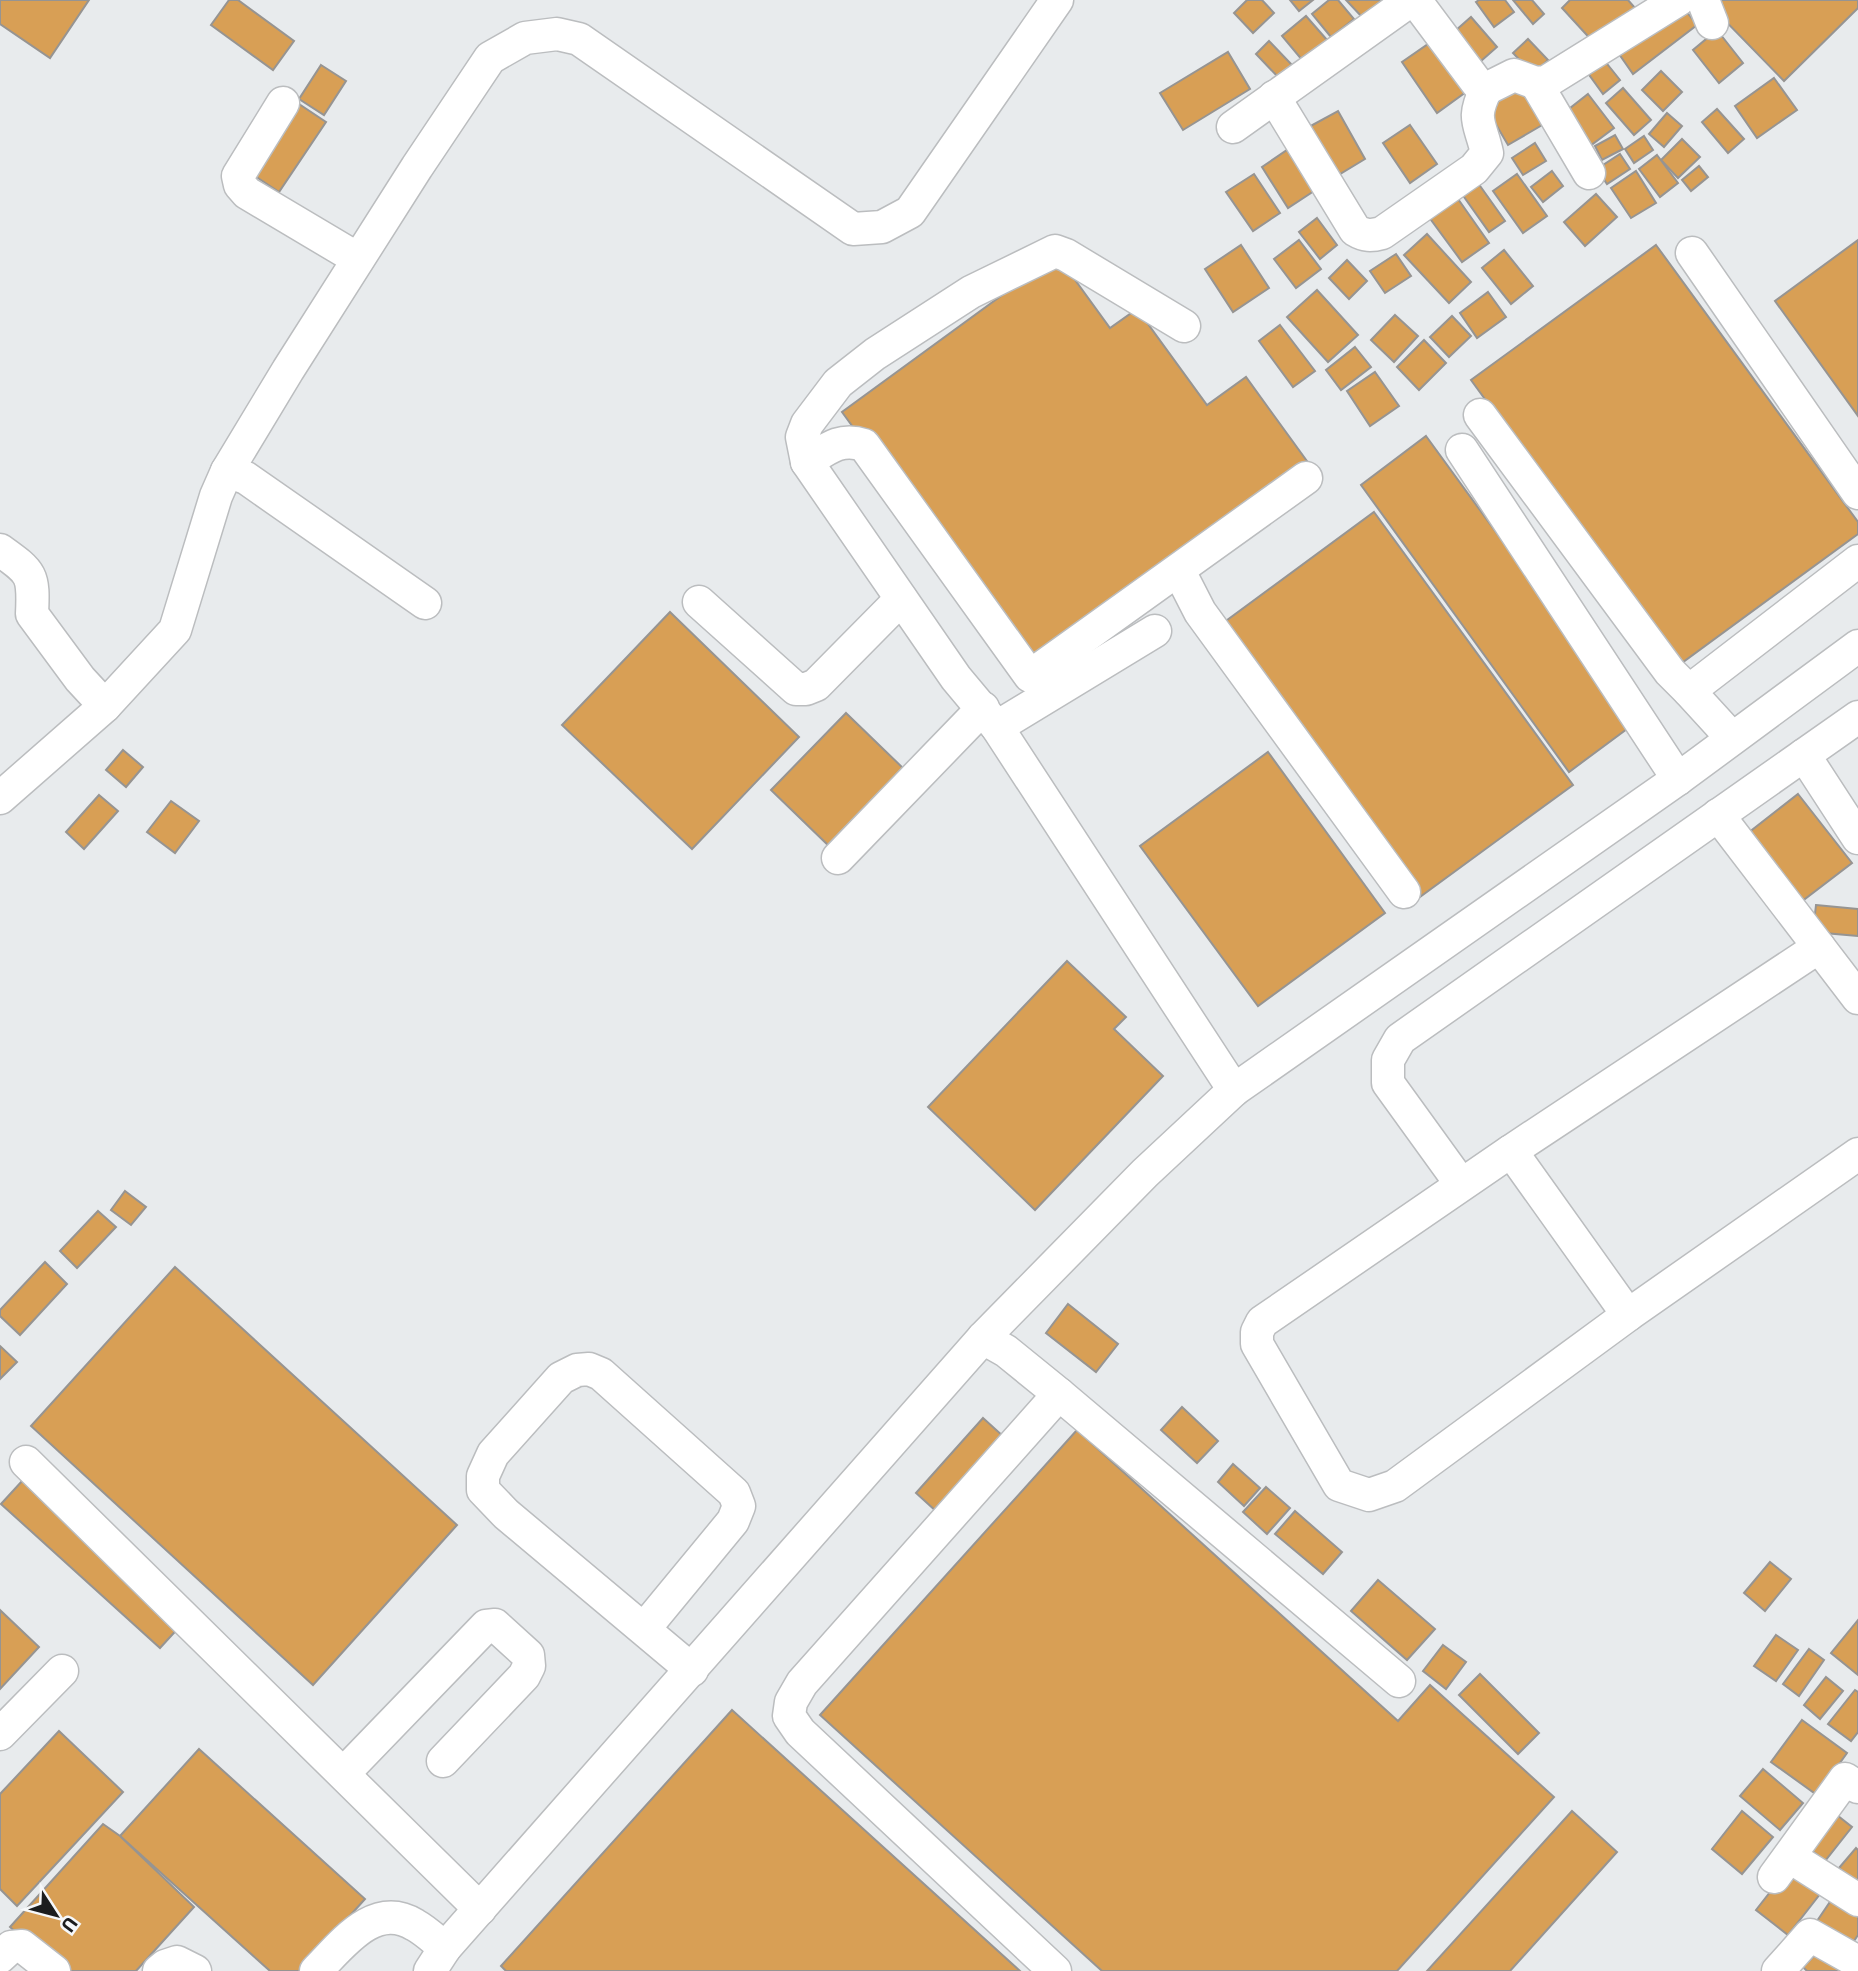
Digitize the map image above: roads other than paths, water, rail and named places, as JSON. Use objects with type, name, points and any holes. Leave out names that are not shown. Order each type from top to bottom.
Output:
[{"type":"street","points":[[0,798],[106,706],[175,630],[216,496],[227,471],[358,259],[490,58],[525,38],[557,34],[579,39],[774,177],[853,229],[882,227],[910,212],[1057,0]]},
{"type":"street","points":[[1233,127],[1413,0],[1477,83],[1486,89]]},
{"type":"street","points":[[1274,97],[1355,230],[1372,236],[1382,233],[1474,169],[1484,159],[1486,153],[1477,123],[1476,108],[1486,89],[1514,75],[1536,83],[1546,82],[1678,0]]},
{"type":"street","points":[[1536,83],[1589,173]]},
{"type":"street","points":[[283,103],[238,176],[240,186],[247,193],[358,259]]},
{"type":"street","points":[[1184,326],[1055,251],[971,292],[875,354],[838,383],[807,424],[802,436],[807,462],[956,678],[990,718],[1234,1090]]},
{"type":"street","points":[[1692,253],[1858,493]]},
{"type":"street","points":[[1480,415],[1671,672],[1732,738]]},
{"type":"street","points":[[807,462],[835,444],[848,441],[864,445],[1028,676],[1033,676],[1306,478]]},
{"type":"street","points":[[1462,450],[1678,779]]},
{"type":"street","points":[[227,471],[246,478],[425,603]]},
{"type":"street","points":[[0,550],[25,568],[33,586],[32,614],[80,678],[106,706]]},
{"type":"street","points":[[1689,691],[1858,561]]},
{"type":"street","points":[[1179,570],[1200,612],[1404,892]]},
{"type":"street","points":[[699,602],[796,689],[806,689],[816,685],[901,599]]},
{"type":"street","points":[[838,858],[990,718],[1154,631]]},
{"type":"street","points":[[316,1971],[363,1926],[381,1917],[400,1918],[413,1923],[437,1959],[983,1338],[1145,1173],[1234,1090],[1678,779],[1858,646]]},
{"type":"street","points":[[1461,1184],[1388,1083],[1388,1060],[1400,1039],[1858,717]]},
{"type":"street","points":[[1804,755],[1858,838]]},
{"type":"street","points":[[1718,815],[1858,998]]},
{"type":"street","points":[[1819,947],[1461,1184],[1262,1322],[1257,1332],[1257,1344],[1339,1485],[1369,1495],[1395,1486],[1628,1315],[1858,1154]]},
{"type":"street","points":[[1511,1151],[1628,1315]]},
{"type":"street","points":[[983,1338],[1006,1351],[1059,1394],[1399,1681]]},
{"type":"street","points":[[644,1629],[733,1521],[739,1506],[734,1493],[601,1374],[589,1369],[577,1370],[561,1378],[493,1454],[483,1476],[483,1490],[506,1514],[692,1670]]},
{"type":"street","points":[[1055,1971],[800,1732],[789,1716],[791,1702],[802,1683],[1059,1394]]},
{"type":"street","points":[[26,1462],[480,1909]]},
{"type":"street","points":[[344,1773],[486,1626],[495,1625],[528,1655],[529,1665],[524,1676],[443,1761]]},
{"type":"street","points":[[0,1734],[62,1671]]},
{"type":"street","points":[[1854,1777],[1782,1867],[1858,1900]]},
{"type":"street","points":[[1777,1971],[1810,1935],[1858,1962]]},
{"type":"street","points":[[0,1957],[11,1947],[22,1947],[54,1971]]},
{"type":"street","points":[[159,1971],[177,1962],[195,1971]]}]
